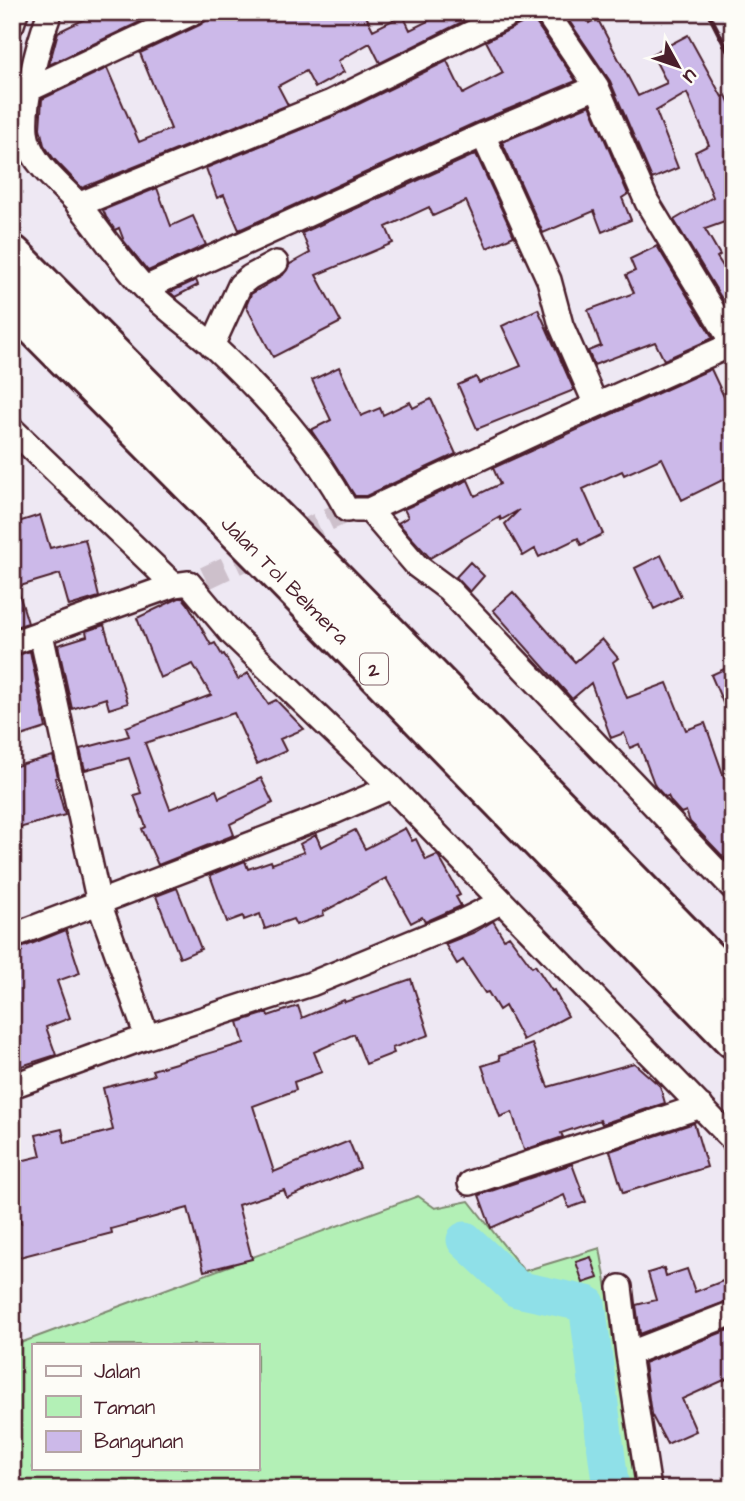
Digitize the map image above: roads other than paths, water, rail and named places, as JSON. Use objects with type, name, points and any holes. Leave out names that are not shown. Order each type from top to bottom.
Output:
[{"type":"highway","name":"Jalan Tol Belmera","points":[[12,255],[733,986]]},
{"type":"highway","name":"Jalan Tol Belmera","points":[[12,303],[733,1038]]},
{"type":"street","points":[[12,24],[16,12]]},
{"type":"street","points":[[50,12],[37,51],[27,124],[20,144],[78,205],[145,288],[212,346],[298,434],[353,511],[448,589],[733,888]]},
{"type":"street","points":[[30,89],[194,12]]},
{"type":"street","points":[[78,205],[329,103],[514,12]]},
{"type":"street","points":[[353,511],[596,405],[731,350],[648,202],[597,87],[546,12]]},
{"type":"street","points":[[145,288],[483,135],[597,87]]},
{"type":"street","points":[[483,135],[549,280],[561,325],[596,405]]},
{"type":"street","points":[[212,346],[240,285],[276,263]]},
{"type":"street","points":[[12,429],[189,582],[231,633],[391,786],[733,1140]]},
{"type":"street","points":[[12,643],[189,582]]},
{"type":"street","points":[[41,634],[99,903],[147,1037]]},
{"type":"street","points":[[12,936],[334,813],[391,786]]},
{"type":"street","points":[[12,1086],[147,1037],[311,985],[502,902]]},
{"type":"street","points":[[471,1183],[701,1106]]},
{"type":"street","points":[[620,1287],[649,1489]]},
{"type":"street","points":[[628,1354],[733,1313]]},
{"type":"waterway","points":[[465,1240],[517,1289],[587,1304],[611,1489]]},
{"type":"tunnel","points":[[205,578],[342,513]]},
{"type":"railway","points":[[708,12],[733,61]]}]
